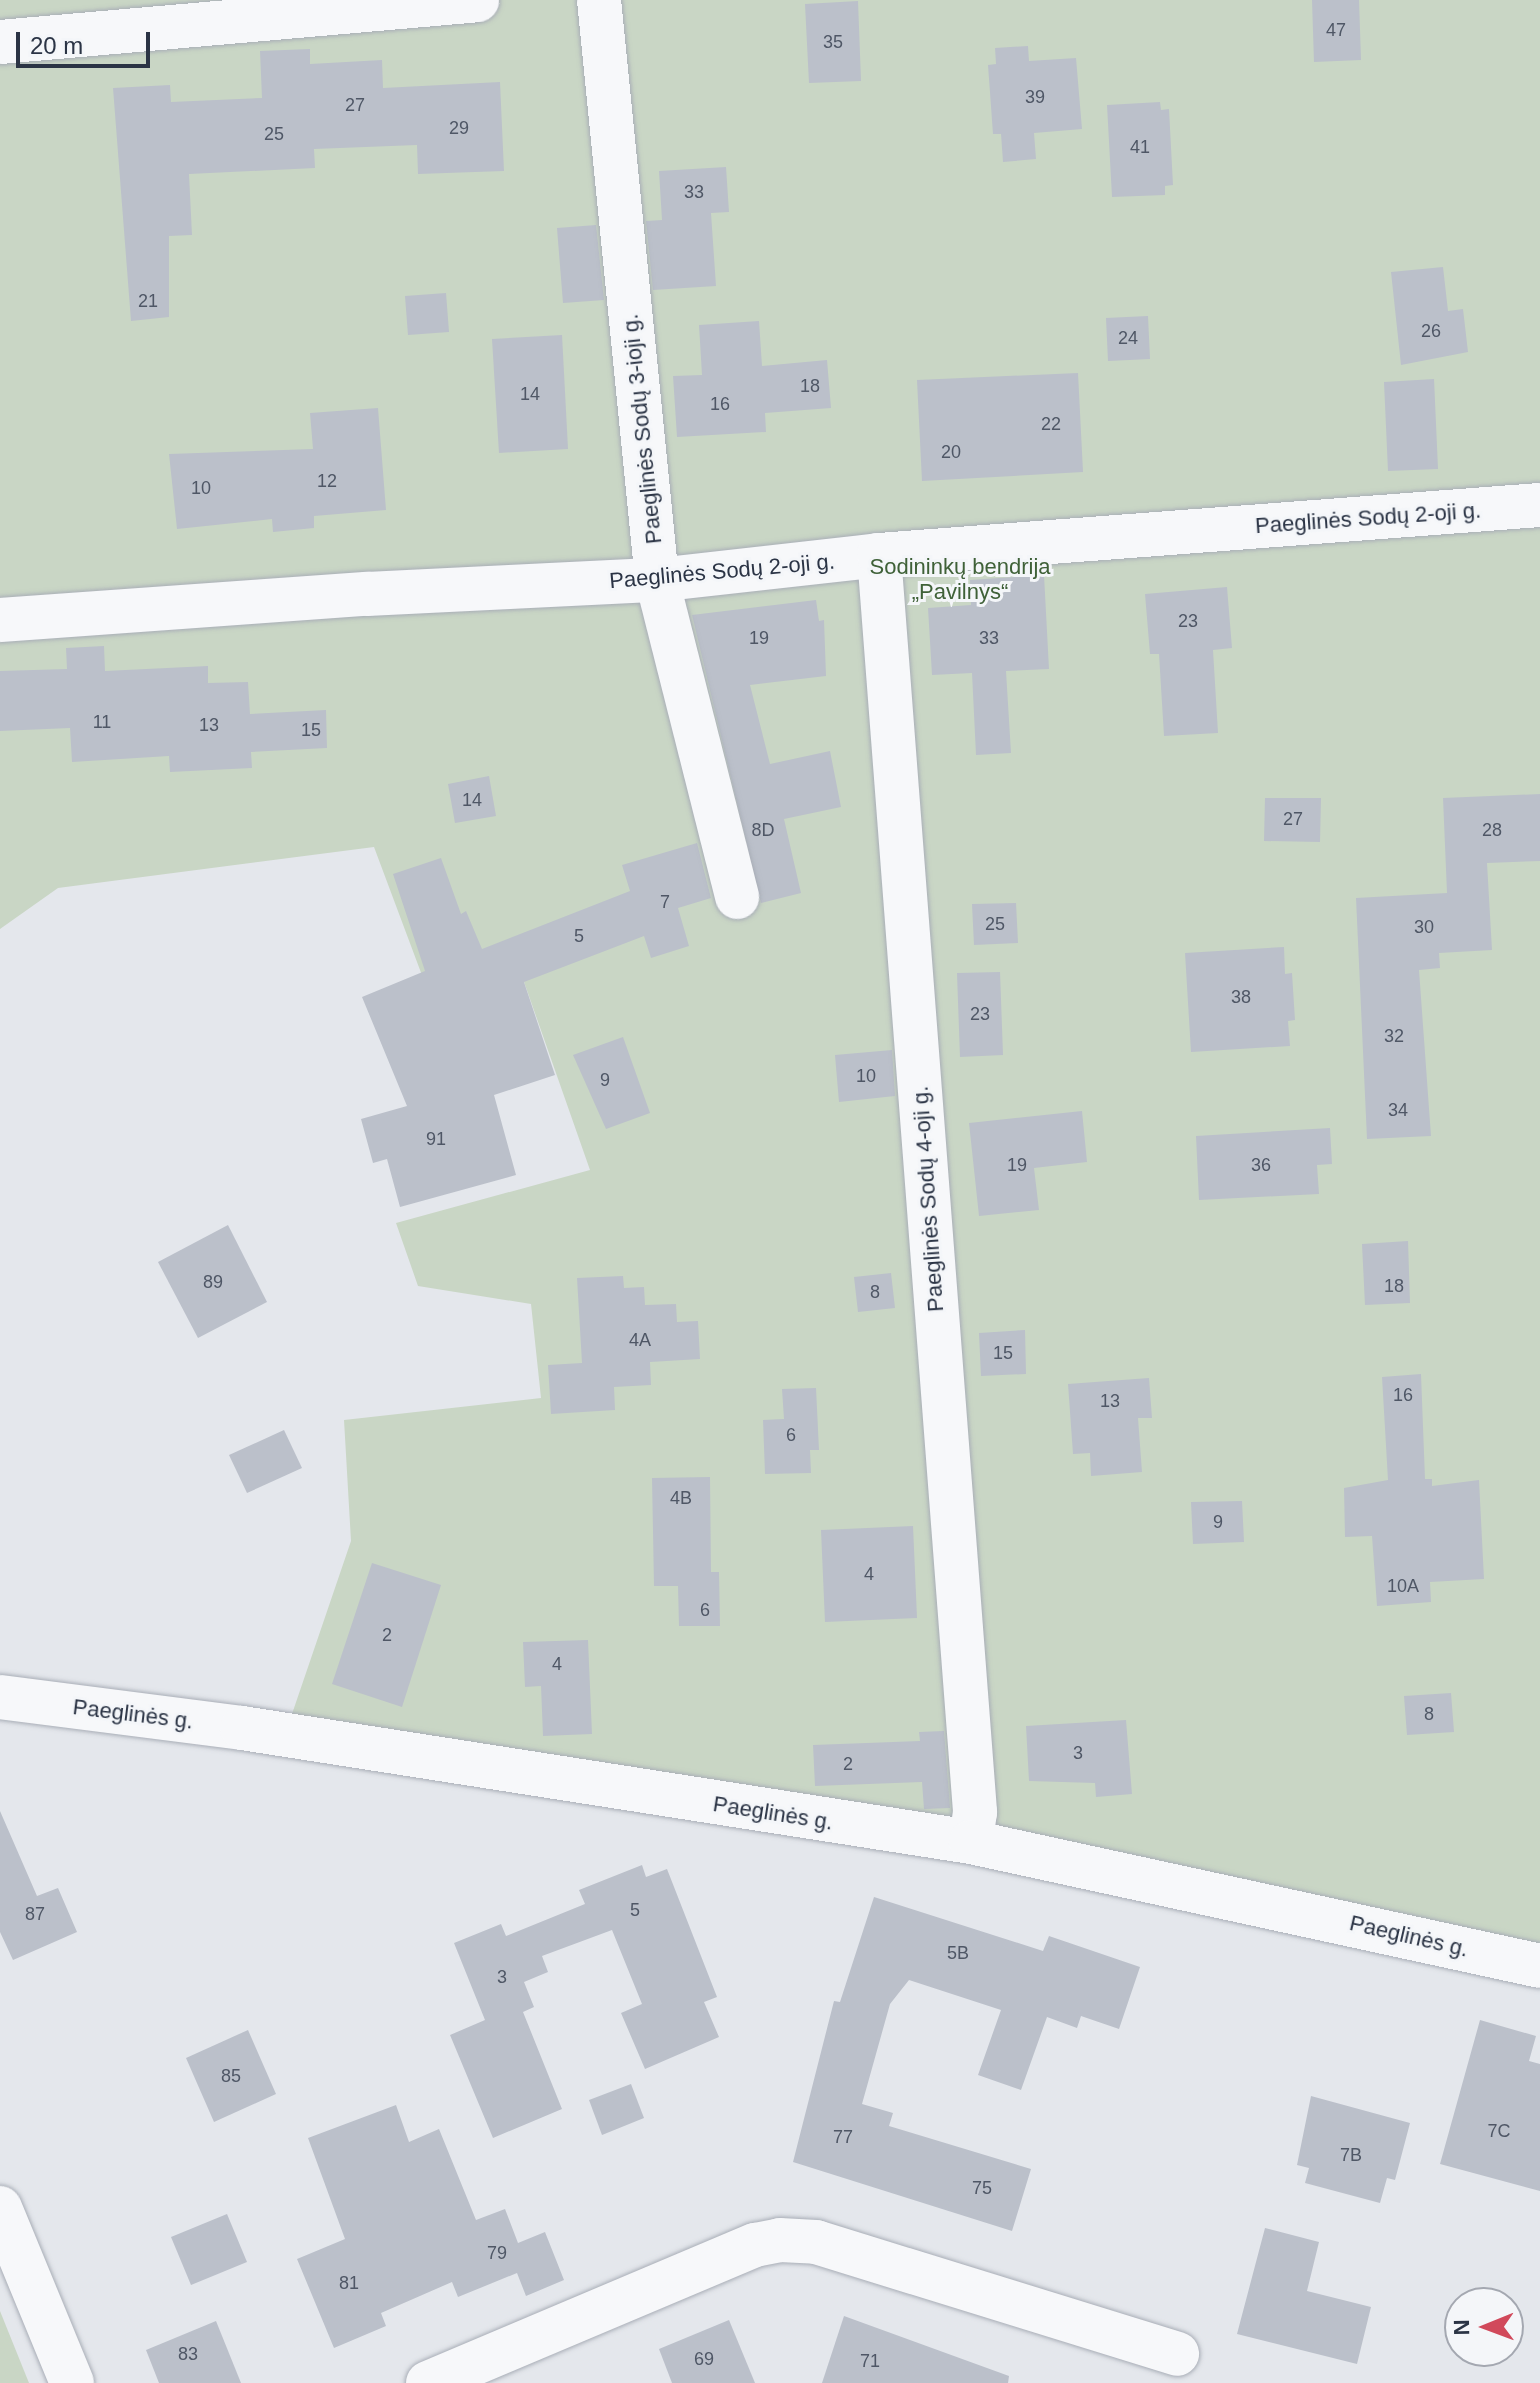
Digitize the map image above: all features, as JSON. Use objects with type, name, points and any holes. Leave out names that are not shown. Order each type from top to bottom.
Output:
[{"type":"street","points":[[0,42],[477,0]]},
{"type":"street","name":"Paeglinės Sodų 3-ioji g.","points":[[599,0],[657,580],[737,897]]},
{"type":"street","name":"Paeglinės Sodų 2-oji g.","points":[[0,620],[657,580],[879,555],[1540,505]]},
{"type":"street","name":"Paeglinės Sodų 4-oji g.","points":[[879,555],[975,1812],[971,1842]]},
{"type":"street","name":"Paeglinės g.","points":[[0,1697],[242,1728],[971,1842],[1540,1966]]},
{"type":"street","points":[[0,2208],[72,2383]]},
{"type":"street","points":[[428,2383],[755,2245],[780,2240],[816,2242],[1177,2354]]},
{"type":"green space","name":"Sodininkų bendrija „Pavilnys“","points":[[0,0],[1540,0],[1540,1979],[1008,1863],[278,1755],[351,1541],[344,1420],[541,1398],[531,1304],[418,1286],[396,1223],[590,1170],[510,942],[423,978],[374,847],[58,888],[0,929]]},
{"type":"green space","points":[[0,2311],[29,2383],[0,2383]]},
{"type":"building","points":[[1312,0],[1359,0],[1361,60],[1314,62]]},
{"type":"building","points":[[858,1],[861,81],[809,83],[805,4]]},
{"type":"building","points":[[1028,46],[1029,61],[1076,58],[1082,129],[1034,133],[1036,159],[1003,162],[1001,134],[993,134],[988,65],[996,64],[995,48]]},
{"type":"building","points":[[310,49],[310,64],[382,60],[383,88],[500,82],[504,171],[418,174],[417,145],[314,149],[315,168],[189,174],[192,235],[169,236],[169,317],[131,321],[113,88],[170,85],[171,102],[262,98],[260,51]]},
{"type":"building","points":[[1160,102],[1161,110],[1169,109],[1173,185],[1165,186],[1165,195],[1112,197],[1107,105]]},
{"type":"building","points":[[726,167],[729,212],[711,213],[716,286],[653,290],[646,221],[662,220],[659,171]]},
{"type":"building","points":[[596,225],[604,300],[563,303],[557,228]]},
{"type":"building","points":[[1443,267],[1448,311],[1463,309],[1468,352],[1401,365],[1391,272]]},
{"type":"building","points":[[446,293],[449,332],[408,335],[405,296]]},
{"type":"building","points":[[1148,316],[1150,359],[1108,361],[1106,318]]},
{"type":"building","points":[[759,321],[762,366],[827,360],[831,408],[765,413],[766,432],[677,437],[673,376],[702,375],[699,325]]},
{"type":"building","points":[[562,335],[568,449],[499,453],[492,339]]},
{"type":"building","points":[[1078,373],[1083,472],[922,481],[917,380]]},
{"type":"building","points":[[1434,379],[1438,469],[1388,471],[1384,382]]},
{"type":"building","points":[[378,408],[386,510],[314,516],[314,528],[273,532],[272,519],[177,529],[169,454],[313,449],[310,413]]},
{"type":"building","points":[[1044,575],[1049,669],[1006,671],[1011,753],[976,755],[972,673],[932,675],[928,608],[971,605],[970,580]]},
{"type":"building","points":[[1227,587],[1232,648],[1213,650],[1218,733],[1164,736],[1159,654],[1150,654],[1145,594]]},
{"type":"building","points":[[816,600],[819,621],[824,620],[826,676],[750,685],[770,764],[830,751],[841,807],[784,819],[801,893],[761,903],[692,615]]},
{"type":"building","points":[[104,646],[105,671],[208,666],[208,683],[248,682],[250,714],[326,710],[327,748],[251,752],[252,768],[170,772],[169,756],[72,762],[70,728],[0,731],[0,671],[67,669],[66,648]]},
{"type":"building","points":[[489,776],[496,816],[455,823],[448,784]]},
{"type":"building","points":[[1540,794],[1540,861],[1487,863],[1492,950],[1439,953],[1440,968],[1419,970],[1431,1136],[1367,1139],[1356,898],[1447,893],[1443,798]]},
{"type":"building","points":[[1265,798],[1321,798],[1320,842],[1264,841]]},
{"type":"building","points":[[697,843],[711,898],[678,908],[689,946],[651,958],[644,936],[524,982],[555,1075],[494,1095],[516,1175],[400,1207],[387,1159],[373,1163],[361,1119],[407,1106],[362,997],[425,971],[393,874],[441,858],[461,914],[466,911],[482,949],[630,891],[622,865]]},
{"type":"building","points":[[1016,903],[1018,943],[974,945],[972,904]]},
{"type":"building","points":[[1284,947],[1285,974],[1292,973],[1295,1020],[1288,1021],[1290,1046],[1191,1052],[1185,953]]},
{"type":"building","points":[[1000,972],[1003,1055],[960,1057],[957,973]]},
{"type":"building","points":[[623,1037],[650,1113],[606,1129],[573,1055]]},
{"type":"building","points":[[892,1050],[895,1096],[839,1102],[835,1055]]},
{"type":"building","points":[[1082,1111],[1087,1162],[1034,1168],[1039,1210],[979,1216],[969,1123]]},
{"type":"building","points":[[1330,1128],[1332,1164],[1317,1165],[1319,1194],[1199,1200],[1196,1136]]},
{"type":"building","points":[[228,1225],[267,1302],[198,1338],[158,1262]]},
{"type":"building","points":[[1408,1241],[1410,1303],[1365,1305],[1362,1244]]},
{"type":"building","points":[[891,1273],[895,1308],[858,1312],[854,1277]]},
{"type":"building","points":[[623,1276],[624,1288],[644,1287],[645,1305],[676,1304],[677,1322],[698,1321],[700,1359],[650,1362],[651,1385],[614,1387],[615,1410],[551,1414],[548,1365],[582,1363],[577,1278]]},
{"type":"building","points":[[1025,1330],[1026,1374],[981,1376],[979,1333]]},
{"type":"building","points":[[1421,1374],[1425,1479],[1432,1479],[1432,1486],[1479,1480],[1484,1579],[1430,1582],[1431,1602],[1377,1606],[1372,1536],[1345,1537],[1344,1488],[1388,1480],[1382,1377]]},
{"type":"building","points":[[1149,1378],[1152,1418],[1138,1418],[1142,1472],[1091,1476],[1090,1453],[1073,1454],[1068,1384]]},
{"type":"building","points":[[816,1388],[819,1450],[810,1450],[811,1473],[765,1474],[763,1420],[784,1419],[782,1389]]},
{"type":"building","points":[[284,1430],[302,1468],[247,1493],[229,1455]]},
{"type":"building","points":[[710,1477],[711,1572],[719,1572],[720,1626],[679,1626],[678,1586],[654,1586],[652,1478]]},
{"type":"building","points":[[1242,1501],[1244,1542],[1193,1544],[1191,1502]]},
{"type":"building","points":[[913,1526],[917,1618],[825,1622],[821,1530]]},
{"type":"building","points":[[372,1563],[441,1585],[402,1707],[332,1684]]},
{"type":"building","points":[[588,1640],[592,1734],[543,1736],[541,1686],[525,1687],[523,1642]]},
{"type":"building","points":[[1451,1693],[1454,1732],[1407,1735],[1404,1696]]},
{"type":"building","points":[[1126,1720],[1132,1794],[1096,1797],[1095,1783],[1029,1781],[1026,1726]]},
{"type":"building","points":[[944,1731],[950,1808],[924,1809],[922,1782],[815,1786],[813,1745],[920,1741],[919,1732]]},
{"type":"building","points":[[0,1811],[37,1896],[58,1888],[77,1932],[13,1960],[0,1932]]},
{"type":"building","points":[[642,1865],[646,1877],[667,1869],[717,1997],[704,2002],[719,2037],[645,2069],[621,2013],[642,2004],[612,1930],[542,1956],[548,1972],[524,1982],[534,2007],[523,2012],[562,2109],[493,2138],[450,2035],[485,2020],[454,1943],[501,1924],[506,1936],[585,1904],[579,1890]]},
{"type":"building","points":[[874,1897],[1043,1951],[1049,1936],[1140,1967],[1119,2029],[1081,2016],[1077,2028],[1047,2017],[1021,2090],[978,2075],[1001,2010],[909,1980],[890,2004],[862,2104],[893,2113],[889,2126],[1031,2169],[1012,2231],[793,2162],[834,2001],[840,2002]]},
{"type":"building","points":[[1480,2020],[1536,2036],[1529,2061],[1540,2064],[1540,2191],[1440,2164]]},
{"type":"building","points":[[248,2030],[276,2094],[214,2122],[186,2058]]},
{"type":"building","points":[[631,2084],[644,2118],[602,2135],[589,2100]]},
{"type":"building","points":[[1311,2096],[1410,2123],[1395,2180],[1387,2178],[1380,2203],[1305,2183],[1309,2168],[1297,2165]]},
{"type":"building","points":[[396,2105],[409,2142],[439,2129],[476,2220],[505,2209],[518,2243],[545,2232],[564,2280],[526,2296],[517,2273],[458,2297],[452,2282],[381,2313],[386,2326],[334,2348],[297,2259],[345,2239],[308,2138]]},
{"type":"building","points":[[227,2214],[247,2262],[191,2285],[171,2237]]},
{"type":"building","points":[[1265,2228],[1319,2242],[1307,2291],[1371,2307],[1357,2364],[1237,2334]]},
{"type":"building","points":[[844,2316],[1009,2376],[1008,2383],[822,2383]]},
{"type":"building","points":[[729,2320],[755,2383],[672,2383],[659,2349]]},
{"type":"building","points":[[216,2321],[241,2383],[159,2383],[146,2350]]}]
